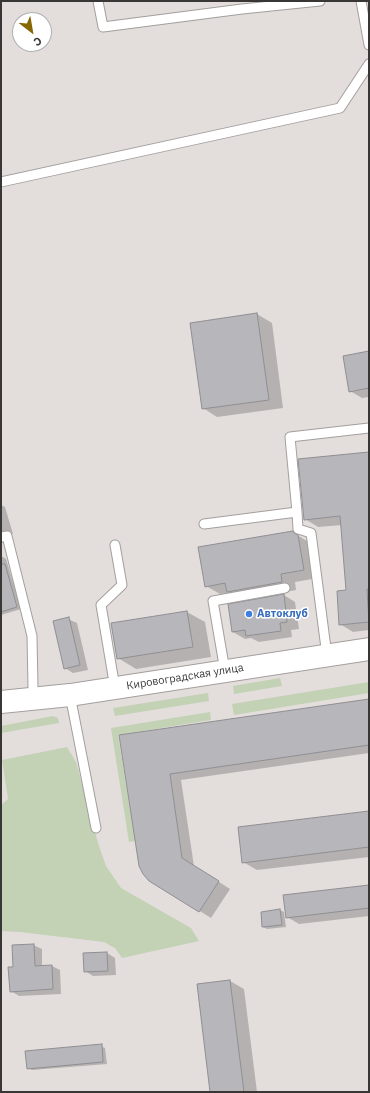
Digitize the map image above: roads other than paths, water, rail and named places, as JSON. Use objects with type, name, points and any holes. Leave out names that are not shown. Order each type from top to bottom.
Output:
[{"type":"street","name":"Кировоградская улица","points":[[1,702],[70,695],[369,649]]},
{"type":"lane","points":[[98,1],[103,27],[242,9],[320,1]]},
{"type":"lane","points":[[361,1],[369,45]]},
{"type":"lane","points":[[1,182],[340,108],[369,64]]},
{"type":"lane","points":[[327,656],[311,534],[298,529],[290,437],[369,428]]},
{"type":"lane","points":[[204,524],[297,512]]},
{"type":"lane","points":[[1,537],[7,536],[32,636],[32,688],[36,698]]},
{"type":"lane","points":[[115,546],[122,585],[101,605],[115,688]]},
{"type":"lane","points":[[225,671],[213,601],[285,588]]},
{"type":"lane","points":[[70,695],[96,828]]},
{"type":"place","name":"Автоклуб","points":[[249,614]]}]
